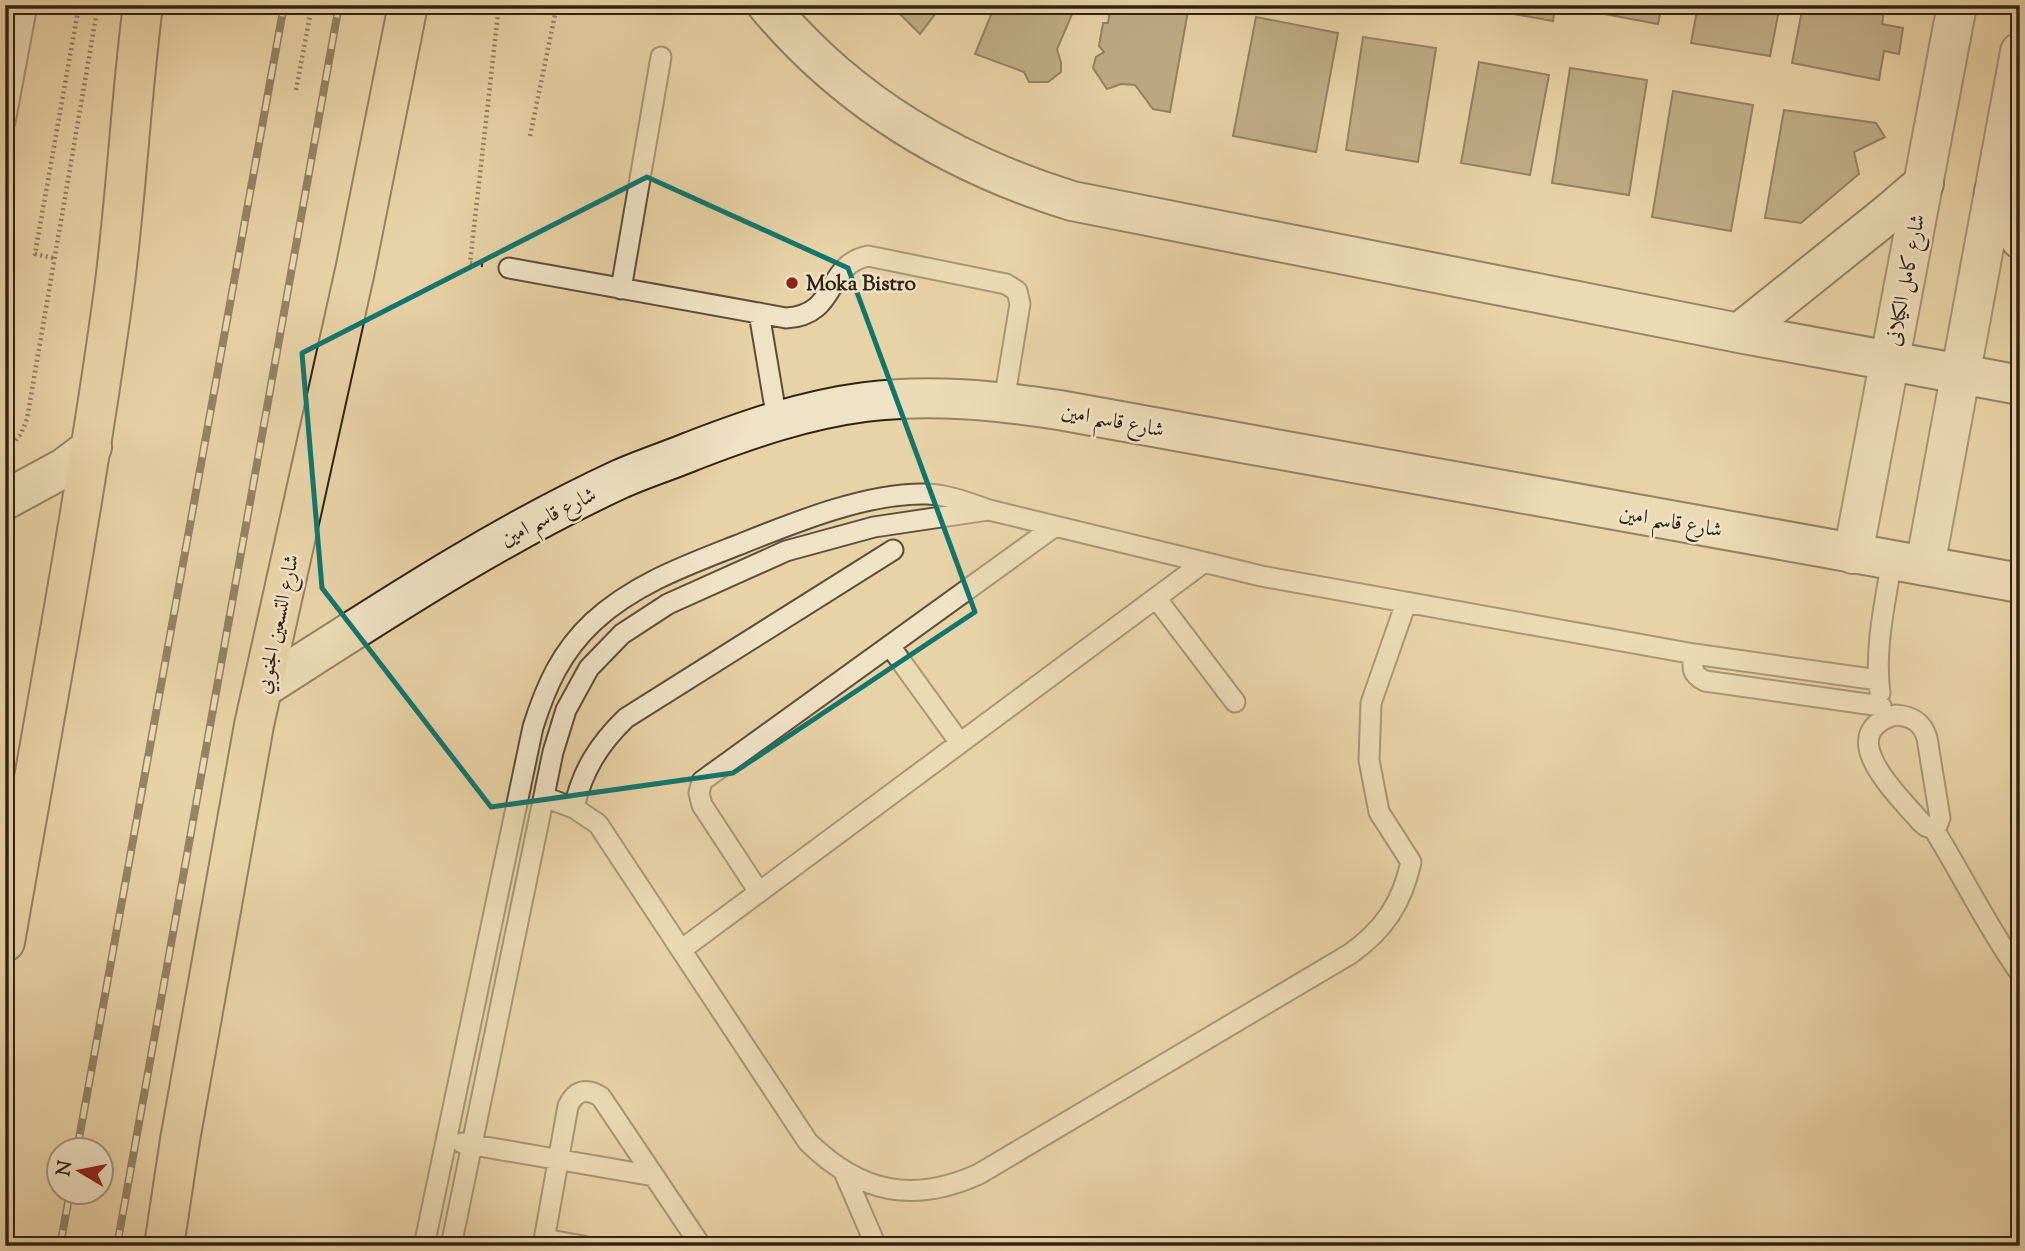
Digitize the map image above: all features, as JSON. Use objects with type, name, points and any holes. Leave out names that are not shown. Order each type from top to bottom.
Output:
[{"type":"highway","points":[[5,942],[92,447],[118,261],[132,88],[143,5]]},
{"type":"highway","name":"شارع التسعين الجنوبي","points":[[164,1246],[180,1140],[263,688],[356,266],[408,5]]},
{"type":"main road","points":[[767,5],[842,79],[903,125],[950,154],[1031,188],[1072,201],[1739,333],[2020,385]]},
{"type":"main road","name":"شارع كامل الكيلانى","points":[[1853,554],[1954,10]]},
{"type":"main road","points":[[1908,563],[1961,374],[2020,52]]},
{"type":"main road","points":[[1739,333],[1924,183]]},
{"type":"main road","points":[[1994,192],[2020,239]]},
{"type":"main road","name":"شارع قاسم امين","points":[[263,688],[428,582],[523,528],[620,479],[777,420],[854,404],[908,398],[1004,401],[2020,583]]},
{"type":"main road","points":[[5,500],[64,468],[92,447]]},
{"type":"lane","points":[[5,122],[27,5]]},
{"type":"lane","points":[[621,289],[661,57]]},
{"type":"lane","points":[[509,268],[786,318],[808,313],[826,299],[845,266],[851,261],[868,256],[1006,284],[1017,291],[1020,303],[1004,401]]},
{"type":"lane","points":[[759,313],[777,420]]},
{"type":"lane","points":[[424,1246],[533,727],[545,687],[566,653],[592,623],[623,598],[671,572],[795,522],[897,496],[928,494],[960,499],[989,510],[1054,527],[1261,576],[1694,654],[1878,680]]},
{"type":"lane","points":[[452,1246],[553,752],[566,710],[589,667],[622,634],[668,604],[786,551],[874,527],[989,510]]},
{"type":"lane","points":[[758,892],[702,805],[699,793],[702,781],[1054,527]]},
{"type":"lane","points":[[574,808],[578,788],[597,751],[626,718],[893,550]]},
{"type":"lane","points":[[681,950],[1203,563]]},
{"type":"lane","points":[[1694,654],[1692,669],[1695,676],[1705,681],[1883,712],[1895,715],[1906,716],[1916,720],[1924,728],[1940,817],[1937,826],[1933,828],[1928,828],[1920,821],[1876,769],[1868,745],[1883,712],[1878,680],[1880,635],[1908,563]]},
{"type":"lane","points":[[1156,598],[1235,702]]},
{"type":"lane","points":[[544,797],[574,808],[598,824],[808,1142],[844,1172],[865,1183],[912,1191],[958,1184],[1350,954],[1379,930],[1391,915],[1400,898],[1411,862],[1379,812],[1369,760],[1371,702],[1406,603]]},
{"type":"lane","points":[[890,646],[960,743]]},
{"type":"lane","points":[[1933,828],[2020,973]]},
{"type":"lane","points":[[583,1246],[543,1242],[568,1106],[573,1096],[582,1091],[592,1091],[600,1097],[701,1246]]},
{"type":"lane","points":[[446,1140],[654,1176]]},
{"type":"lane","points":[[844,1172],[876,1246]]},
{"type":"path","points":[[53,257],[35,254],[79,5]]},
{"type":"path","points":[[5,453],[21,434],[27,419],[98,5]]},
{"type":"path","points":[[296,90],[312,5]]},
{"type":"path","points":[[499,5],[470,263],[509,268]]},
{"type":"path","points":[[530,136],[557,5]]},
{"type":"highlighted area","points":[[647,177],[848,268],[975,612],[733,773],[491,807],[322,588],[302,353]]},
{"type":"building","points":[[891,5],[942,5],[920,34]]},
{"type":"building","points":[[995,5],[1076,5],[1057,49],[1061,72],[1048,82],[1029,82],[1024,72],[975,54]]},
{"type":"building","points":[[1111,5],[1189,5],[1170,112],[1153,109],[1135,85],[1121,84],[1107,89],[1093,68],[1096,57],[1104,52],[1099,46],[1103,23],[1108,23]]},
{"type":"building","points":[[1555,5],[1553,21],[1475,7]]},
{"type":"building","points":[[1583,5],[1662,5],[1658,24],[1583,10]]},
{"type":"building","points":[[1698,5],[1780,5],[1770,56],[1691,43]]},
{"type":"building","points":[[1803,5],[1885,5],[1882,24],[1903,28],[1899,54],[1884,51],[1879,80],[1792,63]]},
{"type":"building","points":[[1256,17],[1338,33],[1316,152],[1233,136]]},
{"type":"building","points":[[1363,37],[1436,48],[1418,162],[1346,150]]},
{"type":"building","points":[[1479,62],[1549,75],[1530,175],[1461,163]]},
{"type":"building","points":[[1570,68],[1647,80],[1629,195],[1552,183]]},
{"type":"building","points":[[1673,91],[1753,105],[1731,231],[1652,217]]},
{"type":"building","points":[[1784,110],[1876,123],[1885,137],[1854,152],[1859,174],[1801,223],[1765,218]]},
{"type":"railway","points":[[80,1136],[284,5]]},
{"type":"railway","points":[[117,1246],[339,5]]},
{"type":"railway","points":[[60,1246],[67,1206]]},
{"type":"place","name":"Moka Bistro","points":[[792,283]]}]
